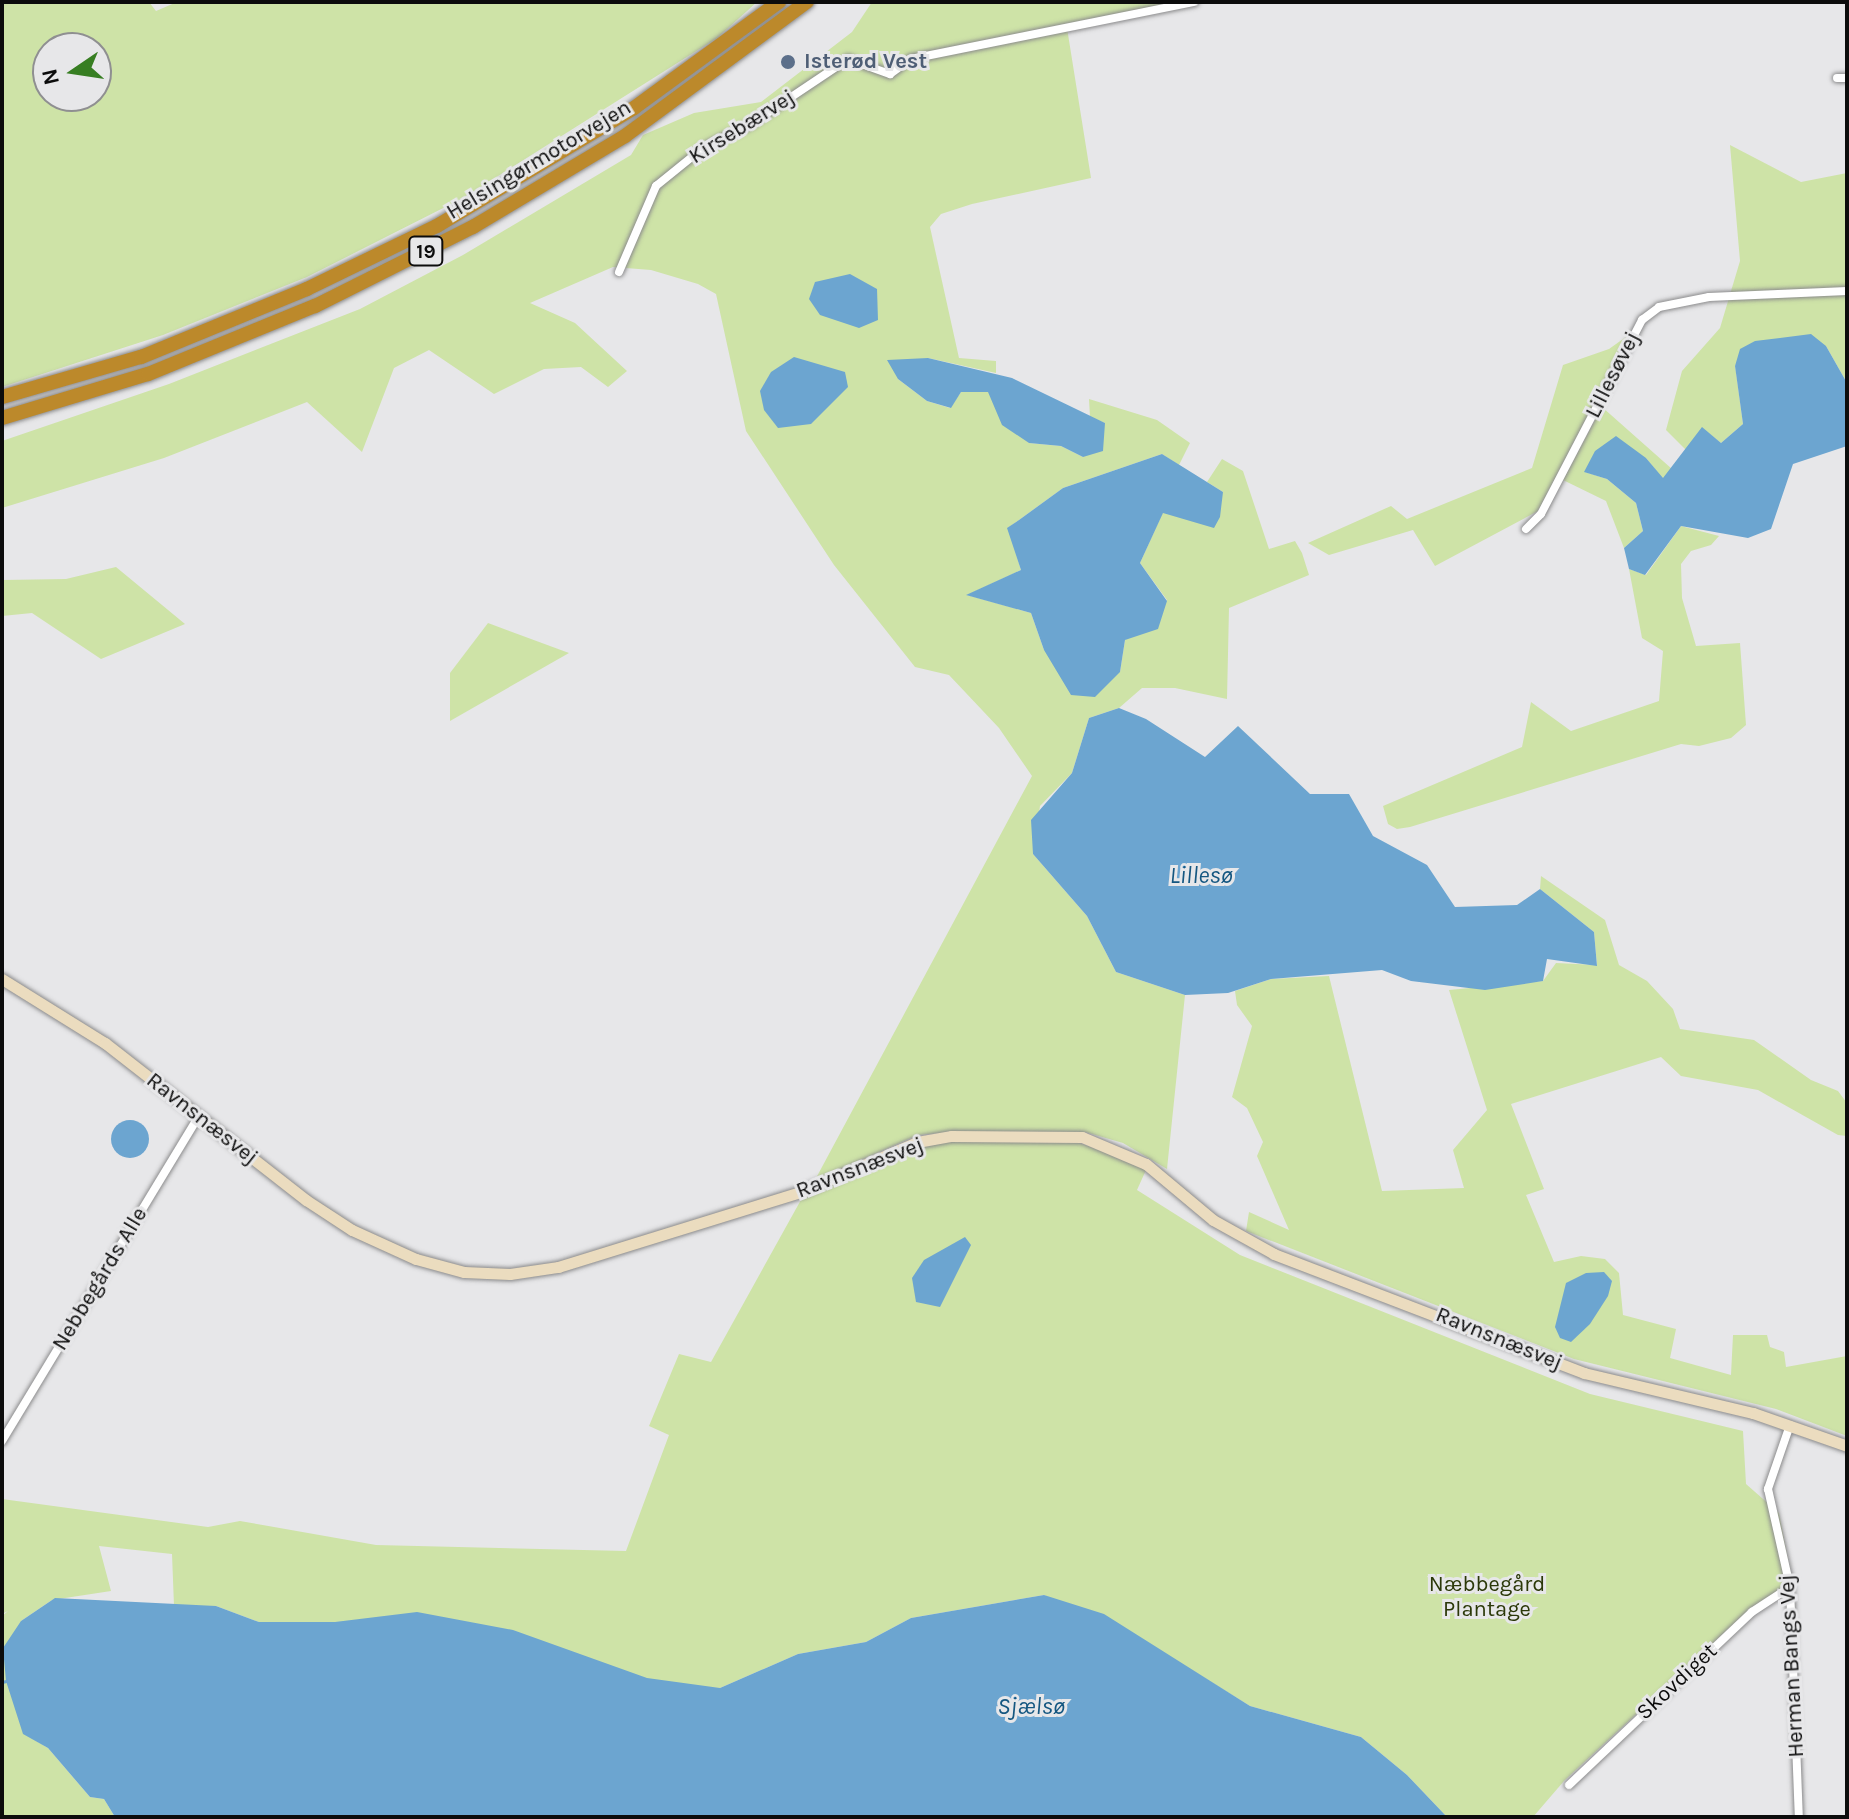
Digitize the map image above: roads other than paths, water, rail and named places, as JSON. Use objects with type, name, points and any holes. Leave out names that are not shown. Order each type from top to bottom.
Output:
[{"type":"highway","name":"Helsingørmotorvejen","points":[[2,397],[141,357],[307,289],[437,226],[634,108],[779,2]]},
{"type":"highway","name":"Helsingørmotorvejen","points":[[2,418],[176,363],[315,306],[473,227],[636,129],[807,2]]},
{"type":"main road","name":"Ravnsnæsvej","points":[[2,979],[105,1043],[198,1117],[352,1230],[416,1259],[464,1272],[510,1274],[558,1267],[803,1191],[917,1142],[951,1136],[1082,1137],[1146,1164],[1213,1220],[1274,1254],[1584,1373],[1790,1425],[1847,1446]]},
{"type":"street","name":"Kirsebærvej","points":[[619,272],[656,186],[703,148],[751,124],[848,59],[865,61],[890,74],[911,59],[1194,2]]},
{"type":"street","name":"Lillesøvej","points":[[1526,529],[1541,514],[1639,324],[1650,313],[1709,297],[1847,291]]},
{"type":"street","name":"Nebbegårds Alle","points":[[2,1441],[198,1117]]},
{"type":"street","name":"Herman Bangs Vej","points":[[1790,1425],[1768,1489],[1790,1587],[1799,1817]]},
{"type":"street","name":"Skovdiget","points":[[1569,1785],[1752,1612],[1790,1587]]},
{"type":"water","points":[[850,274],[877,289],[878,320],[859,328],[820,315],[809,299],[815,282]]},
{"type":"water","points":[[1811,334],[1826,346],[1847,383],[1847,446],[1793,464],[1771,529],[1748,538],[1681,526],[1645,575],[1629,569],[1624,548],[1643,531],[1636,503],[1607,479],[1584,472],[1595,451],[1616,436],[1646,458],[1663,478],[1702,427],[1721,443],[1743,424],[1735,366],[1740,349],[1755,341]]},
{"type":"water","points":[[794,357],[845,372],[848,387],[811,424],[778,428],[764,410],[760,391],[771,372]]},
{"type":"water","points":[[928,358],[1012,378],[1105,423],[1103,451],[1083,457],[1061,446],[1029,443],[1002,425],[988,392],[961,392],[951,408],[927,401],[898,379],[887,360]]},
{"type":"water","points":[[1162,454],[1223,492],[1220,517],[1214,528],[1163,513],[1140,563],[1167,601],[1158,629],[1125,640],[1120,672],[1095,697],[1071,695],[1044,650],[1031,613],[966,595],[1021,570],[1007,528],[1063,488]]},
{"type":"water","name":"Lillesø","points":[[1119,708],[1146,719],[1205,757],[1238,726],[1310,794],[1349,794],[1373,836],[1427,865],[1455,907],[1517,905],[1540,889],[1594,932],[1597,966],[1547,959],[1543,981],[1485,990],[1411,981],[1382,970],[1271,979],[1228,993],[1185,995],[1116,972],[1087,916],[1033,854],[1031,820],[1072,773],[1089,718]]},
{"type":"water","points":[[130,1120],[144,1125],[149,1139],[144,1153],[130,1158],[116,1153],[111,1139],[116,1125]]},
{"type":"water","points":[[965,1237],[971,1245],[940,1307],[916,1302],[912,1278],[924,1260]]},
{"type":"water","points":[[1604,1272],[1612,1281],[1608,1296],[1590,1324],[1571,1342],[1560,1338],[1555,1327],[1566,1283],[1586,1273]]},
{"type":"water","name":"Sjælsø","points":[[1044,1595],[1104,1614],[1250,1706],[1361,1737],[1407,1775],[1447,1817],[115,1817],[104,1799],[90,1797],[48,1748],[23,1734],[6,1681],[3,1648],[21,1621],[55,1598],[216,1606],[259,1622],[335,1622],[417,1612],[513,1630],[647,1678],[720,1688],[798,1654],[866,1642],[911,1618]]},
{"type":"waterway","points":[[2,1682],[6,1681]]},
{"type":"place","name":"Isterød Vest","points":[[788,62]]},
{"type":"park label","name":"Næbbegård Plantage","points":[[1487,1596]]}]
